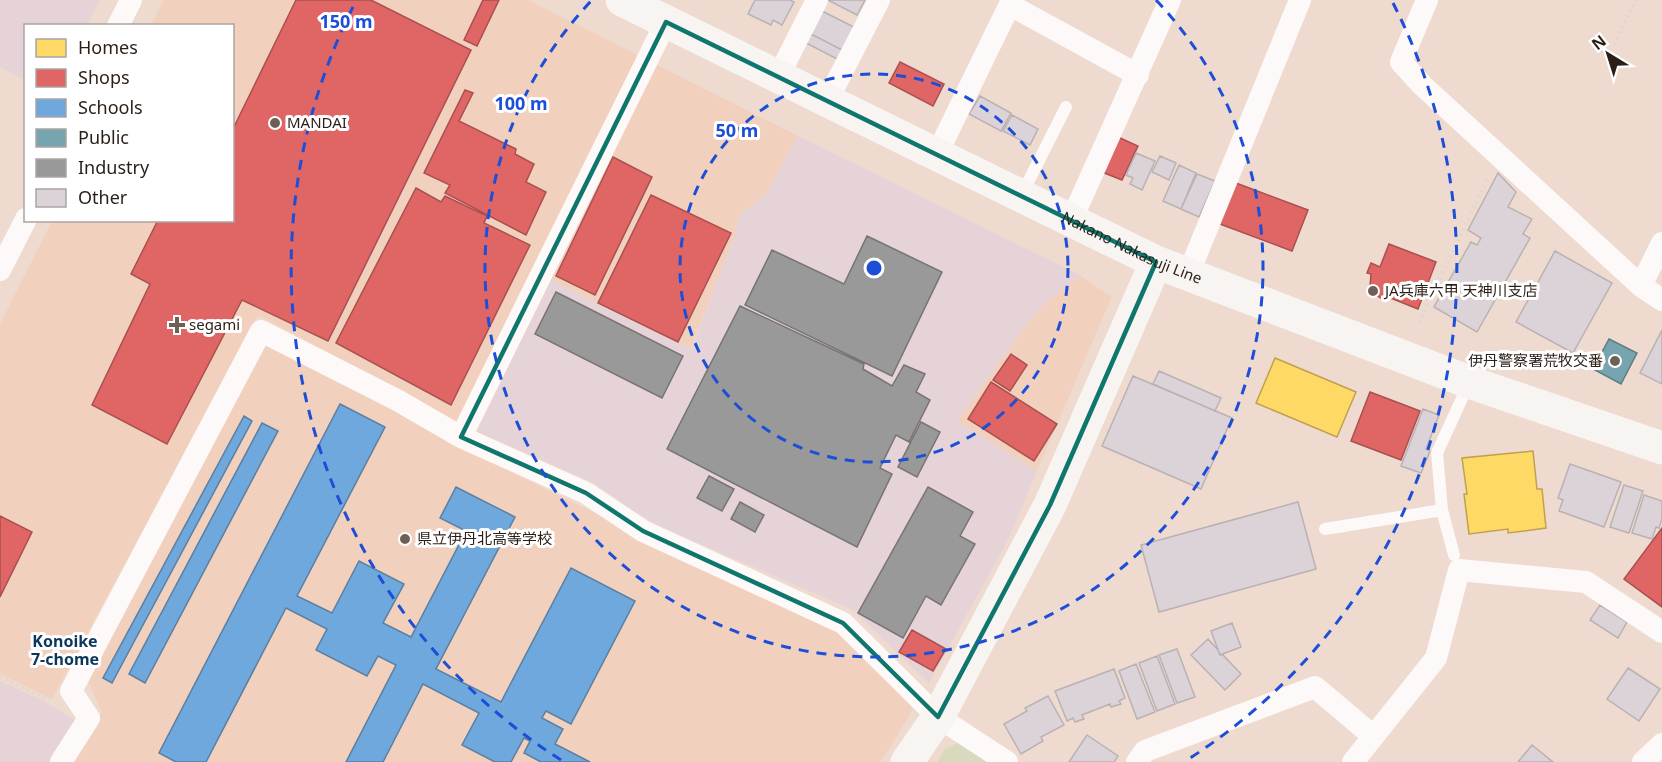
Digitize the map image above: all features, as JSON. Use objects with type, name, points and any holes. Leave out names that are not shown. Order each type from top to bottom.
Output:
[{"type":"main road","name":"Nakano Nakasuji Line","points":[[622,0],[1156,262],[1469,382],[1662,448]]},
{"type":"main road","points":[[907,762],[938,717],[1050,505],[1156,262]]},
{"type":"street","points":[[119,24],[131,0]]},
{"type":"street","points":[[778,77],[817,0]]},
{"type":"street","points":[[827,100],[879,0]]},
{"type":"street","points":[[1071,221],[1170,0]]},
{"type":"street","points":[[1188,275],[1300,0]]},
{"type":"street","points":[[1427,0],[1401,62],[1422,85],[1641,286],[1662,300]]},
{"type":"street","points":[[936,156],[1011,2],[1138,75]]},
{"type":"street","points":[[461,437],[666,22]]},
{"type":"street","points":[[0,270],[24,222]]},
{"type":"street","points":[[1641,286],[1662,243]]},
{"type":"street","points":[[62,762],[89,718],[71,691],[261,331],[397,399],[461,437],[586,493],[643,531],[843,623],[938,717],[1007,762]]},
{"type":"street","points":[[1353,762],[1436,658],[1459,570],[1586,582],[1662,632]]},
{"type":"street","points":[[1137,762],[1145,751],[1315,687],[1373,736]]},
{"type":"street","points":[[1643,762],[1662,744]]},
{"type":"lane","points":[[1020,196],[1066,107]]},
{"type":"lane","points":[[1454,555],[1442,510],[1437,453],[1469,382]]},
{"type":"lane","points":[[1325,529],[1442,510]]},
{"type":"path","points":[[1614,44],[1636,0]]},
{"type":"path","points":[[1419,322],[1499,156]]},
{"type":"path","points":[[0,677],[51,702],[71,691]]},
{"type":"highlighted area","points":[[666,22],[1156,262],[1050,505],[938,717],[843,623],[643,531],[586,493],[461,437]]},
{"type":"shaded area","points":[[0,0],[100,0],[88,24],[24,24],[24,79],[0,67]]},
{"type":"shaded area","points":[[164,0],[528,0],[638,55],[458,428],[409,395],[258,315],[52,699],[0,674],[0,324],[51,222],[234,222],[234,24],[152,24]]},
{"type":"shaded area","points":[[657,65],[798,136],[765,196],[740,214],[735,236],[690,349],[550,280]]},
{"type":"shaded area","points":[[798,136],[1080,275],[1047,301],[1022,330],[957,421],[1037,471],[1008,540],[929,683],[849,608],[661,527],[594,483],[480,433],[474,427],[550,280],[691,349],[735,236],[740,214],[765,196]]},
{"type":"shaded area","points":[[1080,275],[1111,297],[1037,471],[957,421],[1022,330],[1047,301]]},
{"type":"shaded area","name":"県立伊丹北高等学校","points":[[277,344],[456,445],[841,634],[914,707],[891,746],[880,762],[68,762],[102,712],[87,680],[261,345]]},
{"type":"shaded area","points":[[0,681],[45,702],[75,720],[51,762],[0,762]]},
{"type":"green space","points":[[960,742],[989,762],[937,762],[945,749]]},
{"type":"building: Homes","points":[[1275,358],[1356,392],[1337,437],[1256,403]]},
{"type":"building: Homes","points":[[1533,451],[1537,489],[1542,489],[1546,528],[1508,533],[1508,529],[1469,534],[1462,458]]},
{"type":"building: Shops","points":[[296,0],[371,0],[471,50],[328,341],[242,300],[167,444],[92,405],[150,284],[131,274],[157,222],[234,222],[234,127]]},
{"type":"building: Shops","points":[[483,0],[499,0],[477,46],[464,40]]},
{"type":"building: Shops","points":[[900,62],[944,84],[933,106],[889,83]]},
{"type":"building: Shops","points":[[465,90],[473,93],[459,121],[516,149],[515,154],[534,164],[526,182],[546,192],[526,235],[445,193],[450,185],[424,173]]},
{"type":"building: Shops","points":[[1118,137],[1138,146],[1122,180],[1102,172]]},
{"type":"building: Shops","points":[[613,157],[652,177],[595,295],[556,276]]},
{"type":"building: Shops","points":[[1236,183],[1308,210],[1292,251],[1220,224]]},
{"type":"building: Shops","points":[[416,188],[441,202],[445,196],[487,216],[484,223],[530,245],[451,405],[336,343]]},
{"type":"building: Shops","points":[[651,195],[731,233],[678,342],[598,303]]},
{"type":"building: Shops","points":[[1389,244],[1436,262],[1418,309],[1383,295],[1382,299],[1372,292],[1371,274],[1367,273],[1371,263],[1380,267]]},
{"type":"building: Shops","points":[[1011,354],[1027,365],[1010,391],[993,380]]},
{"type":"building: Shops","points":[[991,382],[1057,424],[1034,461],[968,419]]},
{"type":"building: Shops","points":[[1370,392],[1420,411],[1401,460],[1351,441]]},
{"type":"building: Shops","points":[[0,516],[32,532],[0,597]]},
{"type":"building: Shops","points":[[1662,528],[1662,607],[1624,579]]},
{"type":"building: Shops","points":[[912,630],[946,649],[933,671],[899,652]]},
{"type":"building: Schools","points":[[340,404],[385,427],[297,596],[332,613],[359,561],[404,584],[383,623],[411,637],[466,531],[440,518],[456,487],[515,517],[436,669],[501,702],[571,568],[635,601],[571,724],[546,711],[542,718],[563,729],[555,744],[590,762],[541,762],[524,753],[530,741],[524,738],[511,762],[495,762],[462,745],[479,713],[423,684],[383,762],[346,762],[396,665],[378,656],[367,676],[316,650],[327,629],[286,608],[206,762],[176,762],[159,753]]},
{"type":"building: Schools","points":[[244,416],[252,421],[112,683],[103,678]]},
{"type":"building: Schools","points":[[262,423],[278,431],[145,683],[129,674]]},
{"type":"building: Public","name":"伊丹警察署荒牧交番","points":[[1609,339],[1637,353],[1621,384],[1593,369]]},
{"type":"building: Industry","points":[[867,236],[942,272],[892,376],[745,305],[772,250],[844,284]]},
{"type":"building: Industry","points":[[556,292],[683,356],[662,398],[535,334]]},
{"type":"building: Industry","points":[[740,306],[864,364],[863,369],[892,386],[904,365],[925,374],[916,392],[930,400],[909,442],[896,435],[880,468],[892,474],[857,547],[667,449]]},
{"type":"building: Industry","points":[[921,422],[940,432],[917,477],[898,467]]},
{"type":"building: Industry","points":[[709,476],[734,489],[722,511],[697,498]]},
{"type":"building: Industry","points":[[928,487],[973,512],[960,536],[975,544],[941,605],[926,596],[903,638],[858,613]]},
{"type":"building: Industry","points":[[740,502],[764,515],[755,532],[731,519]]},
{"type":"building: Other","points":[[755,0],[794,2],[782,25],[773,20],[771,25],[748,14]]},
{"type":"building: Other","points":[[828,0],[865,0],[857,15]]},
{"type":"building: Other","points":[[822,11],[856,28],[844,51],[811,34]]},
{"type":"building: Other","points":[[811,34],[844,51],[839,60],[806,43]]},
{"type":"building: Other","points":[[980,96],[1011,113],[1001,131],[969,114]]},
{"type":"building: Other","points":[[1012,115],[1038,129],[1030,145],[1003,131]]},
{"type":"building: Other","points":[[1136,153],[1155,161],[1142,190],[1130,184],[1133,178],[1126,175]]},
{"type":"building: Other","points":[[1160,156],[1176,163],[1169,180],[1152,172]]},
{"type":"building: Other","points":[[1179,165],[1196,173],[1181,209],[1163,201]]},
{"type":"building: Other","points":[[1498,173],[1516,192],[1508,207],[1532,219],[1523,234],[1530,238],[1477,332],[1434,307],[1471,242],[1477,245],[1481,238],[1468,230]]},
{"type":"building: Other","points":[[1197,174],[1215,181],[1199,217],[1181,209]]},
{"type":"building: Other","points":[[1555,251],[1612,283],[1573,353],[1516,322]]},
{"type":"building: Other","points":[[1662,330],[1662,384],[1640,373]]},
{"type":"building: Other","points":[[1159,371],[1221,398],[1215,411],[1153,384]]},
{"type":"building: Other","points":[[1133,376],[1232,418],[1201,489],[1102,446]]},
{"type":"building: Other","points":[[1423,409],[1439,415],[1426,449],[1430,451],[1421,473],[1401,466]]},
{"type":"building: Other","points":[[1570,464],[1621,482],[1604,527],[1559,511],[1563,500],[1558,498]]},
{"type":"building: Other","points":[[1624,485],[1643,491],[1629,533],[1610,527]]},
{"type":"building: Other","points":[[1644,495],[1662,501],[1662,519],[1652,539],[1632,533]]},
{"type":"building: Other","points":[[1298,502],[1316,569],[1159,612],[1141,545]]},
{"type":"building: Other","points":[[1600,605],[1627,622],[1618,638],[1590,620]]},
{"type":"building: Other","points":[[1232,623],[1241,647],[1220,655],[1211,631]]},
{"type":"building: Other","points":[[1208,639],[1220,655],[1222,654],[1241,674],[1225,690],[1191,655]]},
{"type":"building: Other","points":[[1177,649],[1195,697],[1177,703],[1159,655]]},
{"type":"building: Other","points":[[1157,656],[1175,704],[1157,711],[1139,663]]},
{"type":"building: Other","points":[[1136,664],[1155,712],[1137,719],[1119,671]]},
{"type":"building: Other","points":[[1628,668],[1660,689],[1639,721],[1607,699]]},
{"type":"building: Other","points":[[1114,669],[1125,698],[1119,701],[1121,704],[1111,707],[1110,704],[1082,715],[1084,719],[1075,722],[1073,718],[1067,721],[1055,691]]},
{"type":"building: Other","points":[[1048,696],[1064,725],[1041,737],[1043,741],[1021,754],[1004,724],[1027,711],[1025,708]]},
{"type":"building: Other","points":[[1087,735],[1118,756],[1114,762],[1069,762]]},
{"type":"building: Other","points":[[1532,745],[1553,762],[1518,762]]},
{"type":"place","name":"MANDAI","points":[[275,123]]},
{"type":"place","name":"JA兵庫六甲 天神川支店","points":[[1373,291]]},
{"type":"place","name":"segami","points":[[177,325]]},
{"type":"place","name":"伊丹警察署荒牧交番","points":[[1615,361]]},
{"type":"place","name":"県立伊丹北高等学校","points":[[405,539]]},
{"type":"district","name":"Konoike 7-chome","points":[[65,650]]}]
